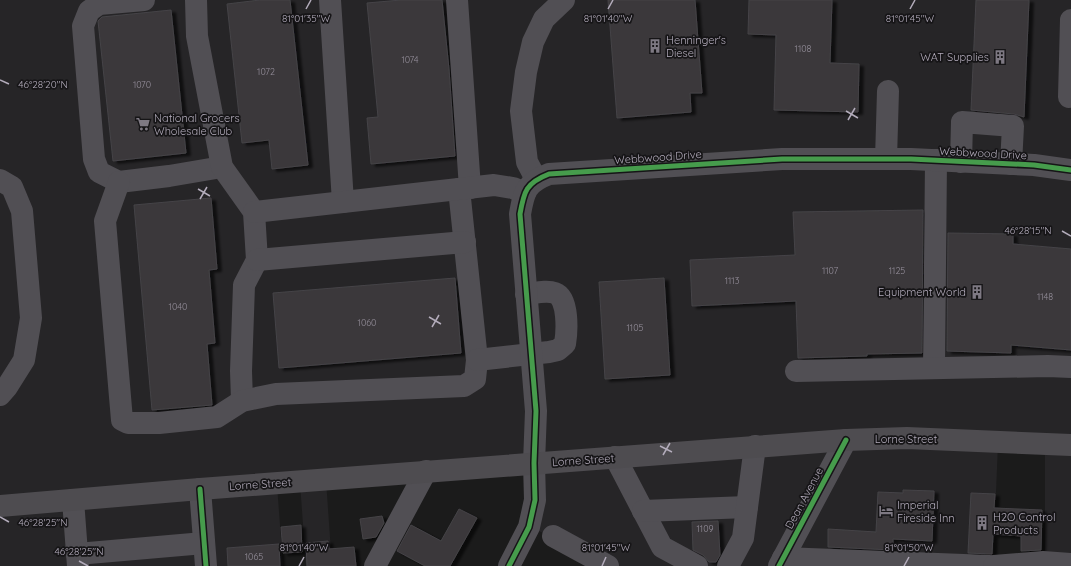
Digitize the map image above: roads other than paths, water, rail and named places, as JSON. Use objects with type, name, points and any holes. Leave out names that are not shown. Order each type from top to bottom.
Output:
[{"type":"main road","name":"Lorne Street","points":[[0,506],[426,471],[846,440],[907,438],[1071,445]]},
{"type":"street","points":[[144,0],[100,4],[89,11],[83,26],[94,159],[99,172],[119,182],[169,176],[222,167]]},
{"type":"street","points":[[196,0],[197,36],[222,167],[254,212],[257,260],[244,285],[241,371],[242,402]]},
{"type":"street","points":[[330,0],[343,202]]},
{"type":"street","points":[[119,182],[105,221],[122,420],[128,424],[160,423],[217,417],[242,402],[276,394],[464,386],[475,379],[477,360],[465,242],[465,188],[457,0]]},
{"type":"street","points":[[509,566],[525,537],[532,516],[535,500],[534,463],[536,411],[520,214],[522,199],[531,186],[521,111],[526,72],[533,42],[544,19],[564,0]]},
{"type":"street","points":[[1069,97],[1071,20]]},
{"type":"street","points":[[886,159],[888,91]]},
{"type":"street","points":[[961,162],[962,122],[1013,126],[1011,164]]},
{"type":"street","name":"Webbwood Drive","points":[[531,186],[549,174],[782,159],[936,160],[1011,164],[1071,170]]},
{"type":"street","points":[[934,368],[936,160]]},
{"type":"street","points":[[0,180],[12,187],[22,211],[31,318],[24,360],[7,387],[0,395]]},
{"type":"street","points":[[254,212],[494,185],[513,188],[531,186]]},
{"type":"street","points":[[257,260],[465,242]]},
{"type":"street","points":[[477,360],[558,350],[565,344],[567,331],[562,299],[556,293],[541,292],[526,294]]},
{"type":"street","points":[[796,371],[1048,366],[1071,368]]},
{"type":"street","name":"Dean Avenue","points":[[781,562],[846,440]]},
{"type":"street","points":[[728,566],[743,538],[755,446]]},
{"type":"street","points":[[615,457],[662,547],[697,566]]},
{"type":"street","points":[[375,566],[426,471]]},
{"type":"street","points":[[200,489],[206,566]]},
{"type":"street","points":[[73,500],[78,560],[204,543]]},
{"type":"street","points":[[643,511],[747,507]]},
{"type":"street","points":[[553,536],[608,566]]},
{"type":"street","points":[[781,562],[988,566]]},
{"type":"street","points":[[994,566],[1071,564]]},
{"type":"place","name":"Henninger's Diesel","points":[[655,46]]},
{"type":"place","name":"WAT Supplies","points":[[1000,57]]},
{"type":"place","name":"National Grocers Wholesale Club","points":[[143,124]]},
{"type":"place","name":"Equipment World","points":[[977,292]]},
{"type":"place","name":"Imperial Fireside Inn","points":[[886,511]]},
{"type":"place","name":"H2O Control Products","points":[[982,523]]}]
